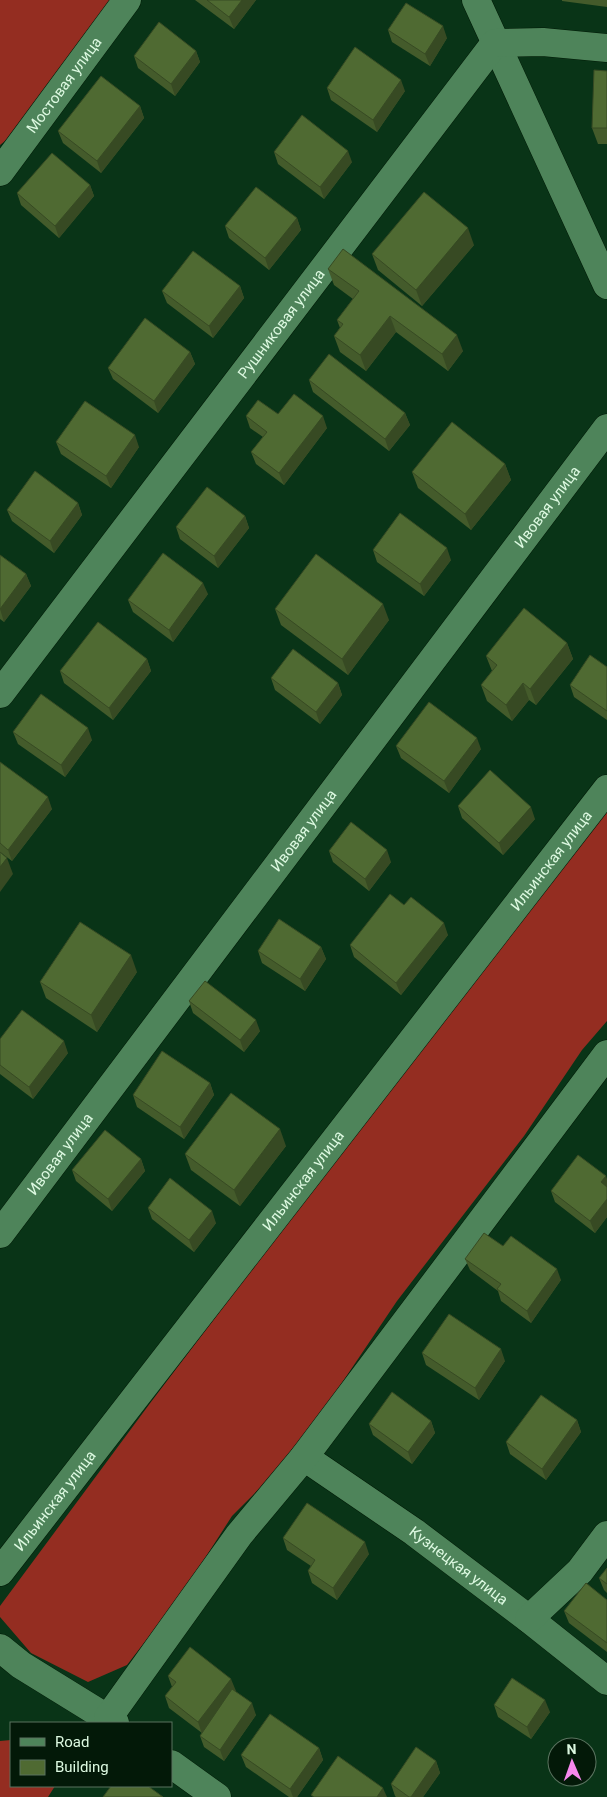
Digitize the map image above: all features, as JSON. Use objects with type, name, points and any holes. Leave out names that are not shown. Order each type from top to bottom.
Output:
[{"type":"street","name":"Мостовая улица","points":[[0,172],[127,0]]},
{"type":"street","points":[[476,0],[607,285]]},
{"type":"street","points":[[495,43],[543,42],[607,48]]},
{"type":"street","name":"Рушниковая улица","points":[[0,694],[495,43]]},
{"type":"street","name":"Ивовая улица","points":[[0,1234],[607,428]]},
{"type":"street","name":"Ильинская улица","points":[[0,1572],[607,789]]},
{"type":"street","points":[[0,1648],[21,1665],[112,1721],[239,1535],[304,1458],[607,1054]]},
{"type":"street","name":"Кузнецкая улица","points":[[304,1458],[414,1532],[607,1681]]},
{"type":"street","points":[[529,1619],[580,1571],[607,1535]]},
{"type":"street","points":[[172,1765],[217,1797]]},
{"type":"shaded area","points":[[0,0],[123,0],[33,119],[0,145]]},
{"type":"shaded area","points":[[607,801],[607,1021],[582,1050],[524,1136],[397,1301],[294,1454],[232,1516],[182,1594],[127,1665],[88,1682],[31,1653],[0,1617],[0,1606],[151,1402]]},
{"type":"shaded area","points":[[10,1740],[10,1787],[54,1787],[48,1797],[0,1797],[0,1741]]},
{"type":"building","points":[[207,0],[242,0],[229,17]]},
{"type":"building","points":[[406,3],[443,26],[425,54],[388,30]]},
{"type":"building","points":[[159,22],[196,51],[171,84],[134,56]]},
{"type":"building","points":[[355,47],[401,80],[373,120],[327,88]]},
{"type":"building","points":[[594,70],[607,71],[607,128],[592,128]]},
{"type":"building","points":[[101,76],[140,106],[97,161],[58,131]]},
{"type":"building","points":[[302,115],[348,151],[320,187],[274,152]]},
{"type":"building","points":[[52,153],[90,185],[55,226],[17,193]]},
{"type":"building","points":[[256,187],[297,218],[265,258],[225,226]]},
{"type":"building","points":[[424,192],[468,228],[416,290],[372,254]]},
{"type":"building","points":[[343,249],[457,335],[442,354],[390,316],[360,355],[334,336],[343,324],[337,320],[359,291],[328,269]]},
{"type":"building","points":[[193,251],[240,286],[209,326],[162,291]]},
{"type":"building","points":[[145,318],[190,352],[154,401],[108,368]]},
{"type":"building","points":[[329,354],[405,413],[385,439],[309,380]]},
{"type":"building","points":[[294,394],[323,416],[279,473],[251,452],[267,432],[246,416],[258,400],[278,414]]},
{"type":"building","points":[[85,401],[135,435],[106,476],[56,442]]},
{"type":"building","points":[[452,422],[505,464],[465,514],[412,472]]},
{"type":"building","points":[[35,471],[78,503],[50,541],[7,510]]},
{"type":"building","points":[[207,487],[245,516],[214,556],[176,527]]},
{"type":"building","points":[[400,513],[447,548],[420,584],[373,550]]},
{"type":"building","points":[[163,553],[203,583],[169,630],[128,600]]},
{"type":"building","points":[[316,554],[383,604],[342,659],[275,609]]},
{"type":"building","points":[[0,555],[26,574],[0,609]]},
{"type":"building","points":[[524,608],[567,643],[530,689],[523,683],[506,705],[481,685],[497,665],[486,656]]},
{"type":"building","points":[[98,622],[147,659],[109,708],[60,671]]},
{"type":"building","points":[[293,649],[338,683],[316,712],[271,678]]},
{"type":"building","points":[[590,655],[607,667],[607,711],[570,685]]},
{"type":"building","points":[[41,694],[88,728],[61,765],[13,732]]},
{"type":"building","points":[[429,702],[477,738],[444,781],[396,746]]},
{"type":"building","points":[[0,762],[48,797],[8,850],[0,843]]},
{"type":"building","points":[[490,770],[531,807],[499,843],[458,806]]},
{"type":"building","points":[[351,822],[387,850],[365,879],[329,851]]},
{"type":"building","points":[[0,852],[7,858],[0,867]]},
{"type":"building","points":[[390,894],[404,905],[411,897],[444,923],[396,983],[350,945]]},
{"type":"building","points":[[279,919],[321,947],[300,979],[258,951]]},
{"type":"building","points":[[80,922],[131,955],[91,1015],[40,982]]},
{"type":"building","points":[[205,981],[256,1020],[240,1040],[189,1001]]},
{"type":"building","points":[[22,1010],[64,1041],[29,1087],[0,1065],[0,1039]]},
{"type":"building","points":[[162,1051],[210,1083],[180,1127],[133,1095]]},
{"type":"building","points":[[231,1093],[280,1129],[234,1190],[185,1154]]},
{"type":"building","points":[[105,1130],[141,1159],[108,1199],[72,1170]]},
{"type":"building","points":[[578,1155],[606,1176],[601,1182],[607,1187],[607,1199],[590,1221],[551,1191]]},
{"type":"building","points":[[170,1178],[212,1211],[189,1240],[148,1208]]},
{"type":"building","points":[[484,1233],[503,1246],[511,1236],[557,1269],[527,1311],[497,1289],[501,1284],[465,1259]]},
{"type":"building","points":[[449,1314],[501,1349],[475,1388],[422,1353]]},
{"type":"building","points":[[392,1392],[431,1421],[408,1452],[369,1424]]},
{"type":"building","points":[[541,1395],[577,1420],[542,1469],[506,1442]]},
{"type":"building","points":[[307,1503],[365,1542],[333,1588],[308,1571],[315,1560],[283,1538]]},
{"type":"building","points":[[607,1568],[607,1584],[599,1578]]},
{"type":"building","points":[[586,1583],[607,1600],[607,1643],[564,1611]]},
{"type":"building","points":[[190,1647],[231,1679],[198,1722],[165,1696],[176,1682],[168,1676]]},
{"type":"building","points":[[512,1678],[545,1700],[527,1727],[494,1705]]},
{"type":"building","points":[[232,1689],[252,1703],[220,1750],[200,1736]]},
{"type":"building","points":[[270,1714],[319,1748],[290,1789],[241,1755]]},
{"type":"building","points":[[416,1747],[436,1761],[411,1797],[409,1797],[391,1784]]},
{"type":"building","points":[[338,1756],[383,1788],[377,1797],[314,1797],[311,1795]]},
{"type":"building","points":[[110,1787],[149,1787],[163,1797],[103,1797]]}]
